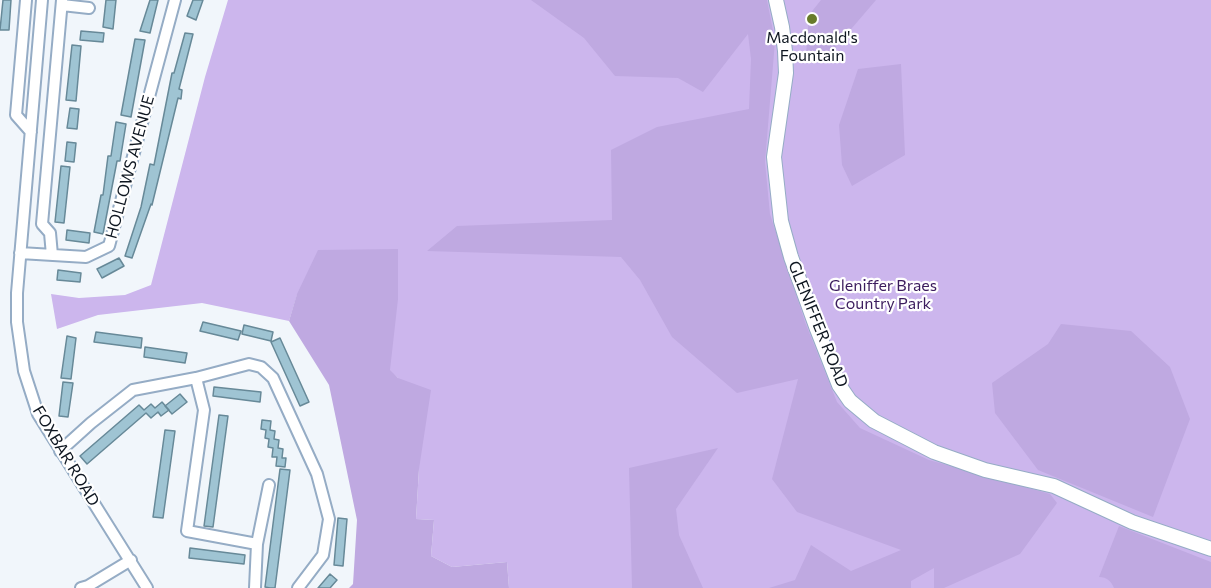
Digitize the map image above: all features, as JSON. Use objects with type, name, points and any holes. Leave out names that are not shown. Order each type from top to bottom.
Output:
[{"type":"main road","name":"GLENIFFER ROAD","points":[[776,0],[783,27],[786,73],[775,135],[774,157],[781,221],[790,257],[817,329],[839,385],[850,401],[861,412],[890,431],[934,452],[985,470],[1054,486],[1132,522],[1211,549]]},
{"type":"street","points":[[26,0],[16,115],[31,132]]},
{"type":"street","name":"FOXBAR ROAD","points":[[42,0],[20,253],[17,322],[24,371],[38,414],[147,588]]},
{"type":"street","name":"HOLLOWS AVENUE","points":[[20,253],[86,257],[109,246],[175,0]]},
{"type":"street","points":[[42,224],[62,2],[88,8]]},
{"type":"street","points":[[23,223],[42,224],[50,233],[52,255]]},
{"type":"street","points":[[60,451],[133,390],[196,378],[249,364],[261,367],[273,378],[317,474],[329,519],[323,555],[298,588]]},
{"type":"street","points":[[196,378],[204,410],[188,531],[257,544]]},
{"type":"street","points":[[255,588],[257,544],[269,485]]},
{"type":"street","points":[[81,588],[131,560]]},
{"type":"green space","name":"Gleniffer Braes Country Park","points":[[228,0],[1211,0],[1211,588],[509,588],[507,562],[452,567],[431,556],[434,520],[416,519],[419,469],[398,378],[297,295],[289,321],[202,303],[98,315],[57,329],[51,294],[79,298],[125,295],[151,285],[205,77]]},
{"type":"shaded area","points":[[531,0],[767,0],[775,41],[765,162],[770,214],[805,322],[837,402],[860,428],[929,460],[1050,494],[1057,503],[1020,554],[944,588],[934,588],[934,568],[911,581],[911,588],[769,588],[795,580],[811,545],[851,571],[901,550],[797,512],[772,479],[798,379],[737,393],[672,337],[640,280],[621,257],[427,251],[457,226],[612,220],[611,150],[657,127],[749,109],[751,59],[748,34],[703,92],[678,78],[615,76],[584,38]]},
{"type":"shaded area","points":[[821,0],[876,0],[828,56],[806,55],[809,15]]},
{"type":"shaded area","points":[[901,64],[905,155],[852,186],[842,165],[839,125],[858,69]]},
{"type":"shaded area","points":[[398,249],[398,299],[390,370],[398,378],[431,390],[419,469],[416,519],[434,520],[431,556],[452,567],[507,562],[509,588],[349,588],[353,584],[357,520],[329,385],[289,321],[297,294],[318,250]]},
{"type":"shaded area","points":[[1061,324],[1131,331],[1170,367],[1190,419],[1153,517],[1038,470],[995,413],[992,383],[1048,344]]},
{"type":"shaded area","points":[[718,448],[676,509],[679,535],[703,588],[632,588],[629,468]]},
{"type":"shaded area","points":[[1119,526],[1211,562],[1211,588],[1114,588],[1108,580],[1099,577]]},
{"type":"building","points":[[3,0],[11,0],[9,30],[0,30]]},
{"type":"building","points":[[106,0],[116,0],[113,29],[103,27]]},
{"type":"building","points":[[150,0],[158,0],[150,33],[140,31]]},
{"type":"building","points":[[193,0],[203,0],[196,20],[187,16]]},
{"type":"building","points":[[81,31],[104,33],[103,42],[80,40]]},
{"type":"building","points":[[185,33],[193,34],[179,89],[182,90],[181,99],[178,98],[152,205],[132,258],[125,256],[141,207],[150,164],[154,165],[172,73],[174,73]]},
{"type":"building","points":[[135,39],[145,40],[131,117],[121,115]]},
{"type":"building","points":[[72,45],[81,46],[76,101],[66,100]]},
{"type":"building","points":[[70,108],[79,109],[77,129],[67,128]]},
{"type":"building","points":[[116,122],[126,124],[103,234],[94,232]]},
{"type":"building","points":[[67,142],[76,143],[74,162],[65,161]]},
{"type":"building","points":[[61,166],[70,167],[64,223],[55,222]]},
{"type":"building","points":[[67,230],[90,233],[89,243],[66,240]]},
{"type":"building","points":[[119,258],[124,266],[102,278],[97,269]]},
{"type":"building","points":[[58,270],[81,273],[80,282],[57,280]]},
{"type":"building","points":[[203,322],[241,331],[238,340],[200,331]]},
{"type":"building","points":[[244,325],[273,332],[271,341],[242,334]]},
{"type":"building","points":[[96,332],[142,338],[141,348],[94,342]]},
{"type":"building","points":[[67,336],[76,338],[71,379],[61,378]]},
{"type":"building","points":[[280,338],[309,402],[300,406],[271,342]]},
{"type":"building","points":[[145,347],[187,353],[185,363],[144,357]]},
{"type":"building","points":[[63,382],[73,383],[68,417],[59,416]]},
{"type":"building","points":[[214,387],[261,392],[260,402],[213,396]]},
{"type":"building","points":[[180,394],[187,402],[172,414],[165,406]]},
{"type":"building","points":[[162,402],[169,410],[161,416],[158,412],[151,418],[146,413],[87,464],[80,456],[139,405],[144,410],[151,404],[155,408]]},
{"type":"building","points":[[219,415],[228,416],[213,527],[204,526]]},
{"type":"building","points":[[262,420],[271,421],[270,430],[275,431],[274,439],[279,440],[278,448],[283,449],[282,458],[286,458],[285,467],[276,466],[277,457],[272,457],[273,448],[268,447],[269,439],[265,438],[266,430],[261,429]]},
{"type":"building","points":[[165,430],[175,431],[163,518],[153,517]]},
{"type":"building","points":[[280,469],[290,470],[275,588],[270,588],[265,587]]},
{"type":"building","points":[[338,518],[347,519],[343,566],[334,565]]},
{"type":"building","points":[[190,548],[245,555],[244,564],[189,558]]},
{"type":"building","points":[[330,574],[337,580],[330,588],[318,588]]},
{"type":"place","name":"Macdonald's Fountain","points":[[812,19]]}]
